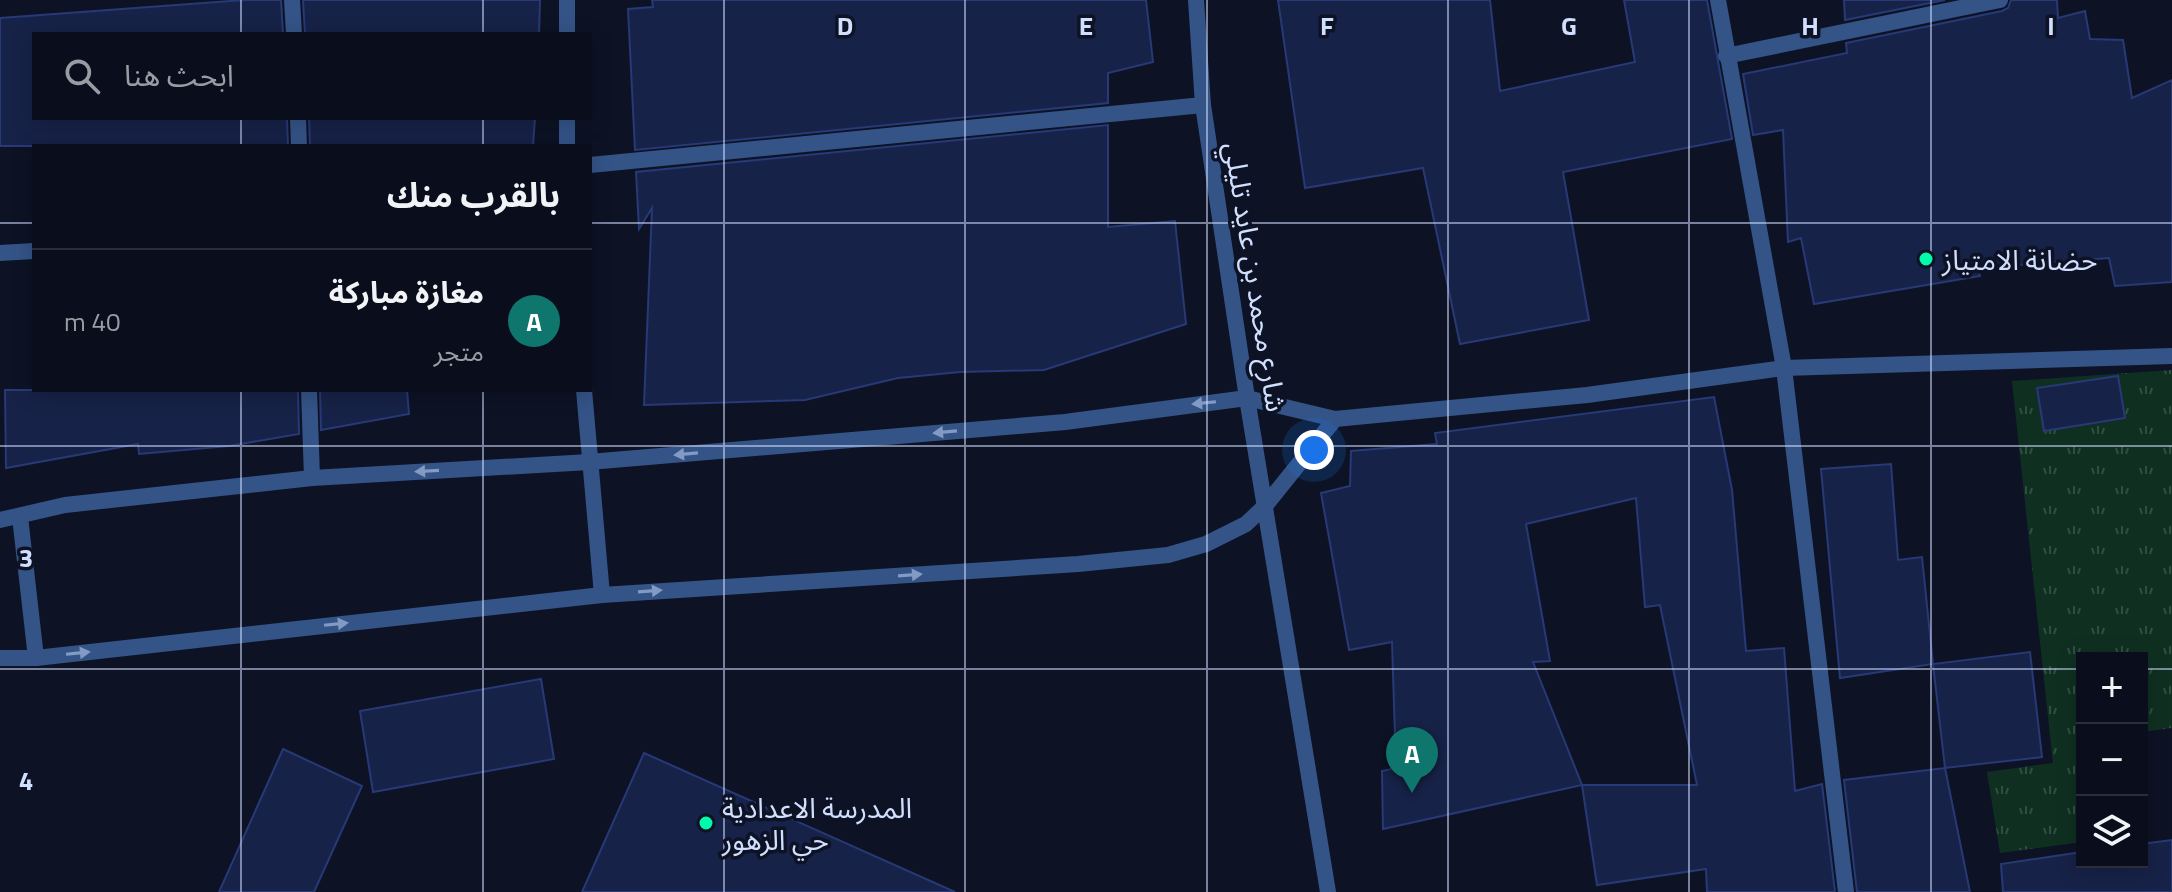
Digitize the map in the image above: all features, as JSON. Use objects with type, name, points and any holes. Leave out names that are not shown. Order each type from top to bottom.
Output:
[{"type":"street","points":[[292,0],[294,32]]},
{"type":"street","points":[[567,0],[567,32]]},
{"type":"street","name":"شارع محمد بن عايد تليلي","points":[[1196,0],[1203,105],[1247,398],[1328,892]]},
{"type":"street","points":[[1718,0],[1784,368],[1846,892]]},
{"type":"street","points":[[1726,56],[2000,0]]},
{"type":"street","points":[[592,165],[1203,105]]},
{"type":"street","points":[[298,120],[299,144]]},
{"type":"street","points":[[567,120],[567,144]]},
{"type":"street","points":[[0,253],[32,251]]},
{"type":"street","points":[[0,520],[65,505],[312,478],[589,462],[1065,422],[1247,398],[1335,419],[1587,395],[1784,368],[2172,356]]},
{"type":"street","points":[[309,392],[312,478]]},
{"type":"street","points":[[584,392],[602,595]]},
{"type":"street","points":[[0,658],[36,658],[602,595],[1078,564],[1168,555],[1206,544],[1246,524],[1265,506],[1335,419]]},
{"type":"street","points":[[20,517],[36,658]]},
{"type":"green space","points":[[2172,370],[2172,728],[2148,731],[2148,652],[2076,652],[2076,843],[2000,853],[1987,772],[2053,763],[2012,381]]},
{"type":"building","points":[[281,0],[283,32],[32,32],[32,120],[287,120],[288,144],[0,146],[0,18]]},
{"type":"building","points":[[303,0],[540,0],[539,32],[305,32]]},
{"type":"building","points":[[652,0],[1146,0],[1153,62],[1108,73],[1108,103],[635,150],[628,9],[653,7]]},
{"type":"building","points":[[1278,0],[1490,0],[1500,91],[1635,62],[1624,0],[1707,0],[1732,139],[1563,172],[1589,320],[1460,344],[1423,168],[1305,188]]},
{"type":"building","points":[[1844,0],[1945,0],[1845,20]]},
{"type":"building","points":[[2011,0],[2057,0],[2058,18],[2085,11],[2090,39],[2123,40],[2132,98],[2172,80],[2172,282],[2115,286],[2109,258],[1978,268],[1980,276],[1814,304],[1801,238],[1788,242],[1783,130],[1753,135],[1743,74],[1847,53],[1846,43],[2002,11],[2008,8]]},
{"type":"building","points":[[309,120],[535,120],[533,144],[310,144]]},
{"type":"building","points":[[1108,125],[1108,227],[1175,221],[1186,324],[1044,370],[960,372],[898,378],[805,400],[644,405],[652,208],[639,229],[636,172]]},
{"type":"building","points":[[2118,376],[2125,418],[2044,431],[2037,388]]},
{"type":"building","points":[[5,390],[298,392],[299,434],[229,446],[139,454],[138,444],[6,468]]},
{"type":"building","points":[[320,392],[407,392],[409,414],[321,430]]},
{"type":"building","points":[[1714,397],[1732,490],[1746,651],[1784,648],[1795,791],[1822,784],[1835,892],[1707,892],[1706,869],[1597,885],[1582,785],[1383,829],[1382,771],[1396,768],[1392,642],[1349,650],[1321,493],[1350,486],[1351,451],[1437,444],[1435,433]],"holes":[[[1636,498],[1645,607],[1660,605],[1697,785],[1582,785],[1533,662],[1550,661],[1526,524]]]},
{"type":"building","points":[[1891,464],[1898,560],[1922,557],[1933,664],[1840,678],[1821,469]]},
{"type":"building","points":[[2030,652],[2042,757],[1945,768],[1933,664]]},
{"type":"building","points":[[541,679],[554,759],[373,792],[360,711]]},
{"type":"building","points":[[283,749],[362,786],[314,892],[219,892]]},
{"type":"building","name":"المدرسة الاعدادية حي الزهور","points":[[644,753],[955,892],[582,892]]},
{"type":"building","points":[[1945,768],[1970,892],[1857,892],[1844,780]]},
{"type":"building","points":[[2172,840],[2172,892],[2003,892],[2001,864],[2076,853],[2076,868],[2148,868],[2148,843]]},
{"type":"place","name":"حضانة الامتياز","points":[[1926,259]]},
{"type":"place","name":"مغازة مباركة","points":[[1412,793]]},
{"type":"place","name":"المدرسة الاعدادية حي الزهور","points":[[706,823]]}]
